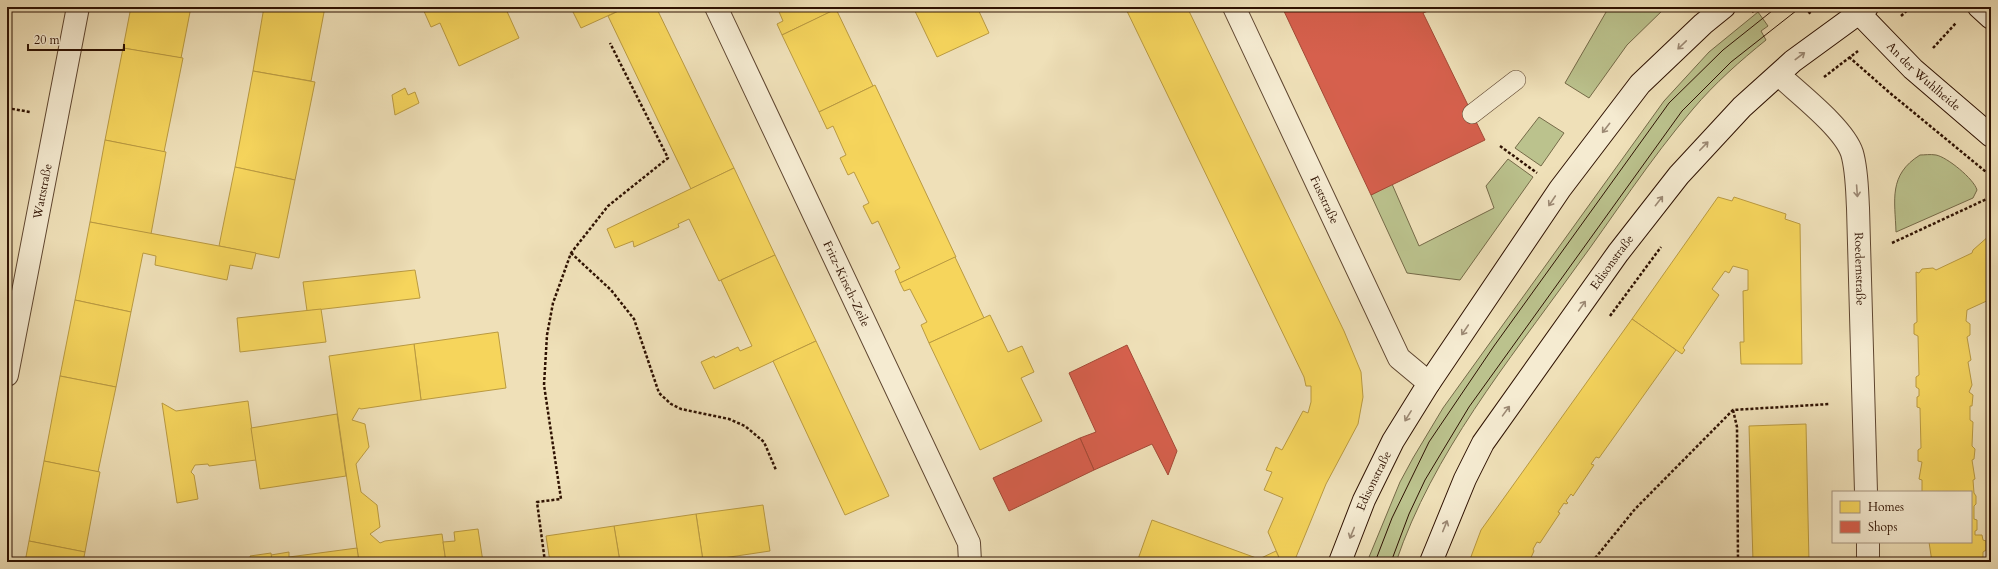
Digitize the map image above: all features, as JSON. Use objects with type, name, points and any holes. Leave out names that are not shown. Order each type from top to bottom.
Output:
[{"type":"street","name":"Wattstraße","points":[[7,375],[78,7]]},
{"type":"street","name":"Fritz-Kirsch-Zeile","points":[[716,7],[969,543],[970,562]]},
{"type":"street","name":"Fuststraße","points":[[1234,7],[1399,358],[1429,383]]},
{"type":"street","name":"Edisonstraße","points":[[1340,562],[1364,500],[1393,441],[1429,383],[1560,189],[1640,84],[1703,24],[1724,7]]},
{"type":"street","points":[[1979,7],[1991,18]]},
{"type":"street","name":"Edisonstraße","points":[[1431,562],[1464,479],[1483,443],[1618,253],[1690,161],[1742,107],[1798,58],[1860,9]]},
{"type":"street","name":"An der Wuhlheide","points":[[1860,9],[1879,34],[1913,69],[1991,136]]},
{"type":"street","name":"Roedernstraße","points":[[1779,75],[1822,115],[1845,140],[1852,152],[1856,177],[1860,258],[1866,491]]},
{"type":"street","points":[[1868,543],[1868,562]]},
{"type":"lane","points":[[1472,114],[1516,80]]},
{"type":"path","points":[[1929,52],[1956,23]]},
{"type":"path","points":[[1820,80],[1879,34]]},
{"type":"path","points":[[546,562],[536,502],[561,499],[544,385],[547,335],[553,303],[571,253],[608,206],[668,158],[610,43]]},
{"type":"path","points":[[1900,101],[1991,176]]},
{"type":"path","points":[[7,108],[30,112]]},
{"type":"path","points":[[1500,146],[1541,175]]},
{"type":"path","points":[[1892,243],[1991,197]]},
{"type":"path","points":[[1608,318],[1664,242]]},
{"type":"path","points":[[571,253],[611,290],[634,319],[659,393],[671,404],[681,409],[729,419],[745,426],[764,442],[776,470]]},
{"type":"path","points":[[1592,562],[1635,509],[1733,410],[1830,404]]},
{"type":"path","points":[[1733,410],[1737,427],[1738,562]]},
{"type":"green space","points":[[1609,7],[1666,7],[1627,45],[1589,98],[1565,83]]},
{"type":"green space","points":[[1758,12],[1768,26],[1761,31],[1766,40],[1719,81],[1701,99],[1677,128],[1498,374],[1451,446],[1430,483],[1396,562],[1367,562],[1400,482],[1443,408],[1664,101],[1709,52]]},
{"type":"green space","points":[[1539,117],[1564,133],[1541,166],[1515,148]]},
{"type":"green space","points":[[1920,155],[1936,155],[1947,160],[1960,169],[1971,180],[1977,190],[1973,198],[1896,232],[1895,199],[1898,180],[1910,163]]},
{"type":"green space","points":[[1508,159],[1533,177],[1460,280],[1407,273],[1371,195],[1392,184],[1419,246],[1494,208],[1486,186]]},
{"type":"building: Homes","points":[[131,7],[191,7],[181,58],[123,48]]},
{"type":"building: Homes","points":[[264,7],[325,7],[311,81],[253,71]]},
{"type":"building: Homes","points":[[426,7],[505,7],[519,38],[459,66],[440,23],[431,27],[423,9]]},
{"type":"building: Homes","points":[[578,7],[627,7],[581,28],[572,10]]},
{"type":"building: Homes","points":[[627,7],[656,7],[734,168],[691,189],[608,16]]},
{"type":"building: Homes","points":[[777,7],[841,7],[782,35],[777,24],[783,21]]},
{"type":"building: Homes","points":[[913,7],[977,7],[989,33],[937,57]]},
{"type":"building: Homes","points":[[1125,7],[1187,7],[1344,331],[1361,372],[1363,397],[1358,424],[1326,484],[1294,562],[1281,562],[1268,532],[1283,498],[1264,490],[1272,472],[1266,470],[1276,447],[1282,450],[1303,411],[1308,413],[1311,402],[1311,386],[1306,386],[1304,377]]},
{"type":"building: Homes","points":[[836,9],[873,86],[819,112],[782,35]]},
{"type":"building: Homes","points":[[123,48],[183,58],[164,152],[105,140]]},
{"type":"building: Homes","points":[[253,71],[315,82],[295,180],[235,167]]},
{"type":"building: Homes","points":[[875,85],[956,257],[900,283],[895,271],[900,268],[878,221],[872,224],[863,206],[869,203],[854,172],[848,175],[840,158],[846,155],[833,126],[827,129],[819,112]]},
{"type":"building: Homes","points":[[405,88],[408,95],[415,92],[419,103],[395,115],[392,95]]},
{"type":"building: Homes","points":[[105,140],[166,152],[151,234],[90,222]]},
{"type":"building: Homes","points":[[235,167],[295,180],[279,258],[219,246]]},
{"type":"building: Homes","points":[[734,168],[775,255],[719,281],[689,219],[678,224],[679,227],[634,247],[633,241],[615,248],[607,229]]},
{"type":"building: Homes","points":[[1718,197],[1732,201],[1734,197],[1786,214],[1785,219],[1800,224],[1802,364],[1741,364],[1740,342],[1744,342],[1743,291],[1748,290],[1748,270],[1733,266],[1729,273],[1725,271],[1712,289],[1719,295],[1683,348],[1685,350],[1682,354],[1632,319]]},
{"type":"building: Homes","points":[[90,222],[256,253],[252,269],[230,265],[227,280],[155,265],[156,256],[143,253],[131,312],[75,300]]},
{"type":"building: Homes","points":[[1990,235],[1991,299],[1967,310],[1966,321],[1970,324],[1970,335],[1967,337],[1971,360],[1968,362],[1972,385],[1969,392],[1973,395],[1972,406],[1970,406],[1970,420],[1973,422],[1972,446],[1975,449],[1974,459],[1972,460],[1975,479],[1973,480],[1974,493],[1976,496],[1974,519],[1977,520],[1977,530],[1975,531],[1975,535],[1982,535],[1983,540],[1986,541],[1986,550],[1983,552],[1983,562],[1932,562],[1929,543],[1972,543],[1972,491],[1922,491],[1922,480],[1919,479],[1922,462],[1918,461],[1918,450],[1921,448],[1920,408],[1917,407],[1919,389],[1916,387],[1916,377],[1919,375],[1918,336],[1914,334],[1914,324],[1917,322],[1916,272],[1919,273],[1922,269],[1933,268],[1936,270],[1972,253],[1973,250]]},
{"type":"building: Homes","points":[[775,255],[816,341],[714,389],[701,362],[714,356],[715,358],[738,347],[740,351],[752,346],[721,280]]},
{"type":"building: Homes","points":[[955,257],[984,318],[929,343],[921,325],[927,322],[910,289],[904,291],[900,283]]},
{"type":"building: Homes","points":[[415,270],[420,298],[307,311],[303,282]]},
{"type":"building: Homes","points":[[75,300],[131,312],[116,387],[60,376]]},
{"type":"building: Homes","points":[[321,309],[326,342],[240,352],[237,318]]},
{"type":"building: Homes","points":[[990,315],[1008,352],[1022,346],[1034,372],[1021,378],[1042,421],[980,450],[929,343]]},
{"type":"building: Homes","points":[[1632,319],[1676,350],[1599,458],[1596,457],[1591,464],[1594,465],[1573,496],[1571,494],[1566,501],[1568,503],[1564,503],[1558,512],[1560,513],[1540,543],[1537,542],[1529,562],[1469,562],[1481,530]]},
{"type":"building: Homes","points":[[498,332],[506,388],[421,400],[414,344]]},
{"type":"building: Homes","points":[[816,341],[889,496],[845,515],[773,361]]},
{"type":"building: Homes","points":[[414,344],[421,400],[361,409],[359,408],[352,420],[365,424],[369,447],[356,464],[361,492],[377,505],[380,527],[370,534],[380,543],[385,541],[442,534],[446,562],[359,562],[329,356]]},
{"type":"building: Homes","points":[[60,376],[116,387],[98,472],[44,461]]},
{"type":"building: Homes","points":[[248,401],[256,460],[209,466],[208,464],[195,465],[191,472],[194,475],[198,499],[177,503],[162,403],[176,411]]},
{"type":"building: Homes","points":[[337,414],[346,476],[260,489],[251,428]]},
{"type":"building: Homes","points":[[1806,424],[1809,562],[1753,562],[1749,426]]},
{"type":"building: Homes","points":[[44,461],[100,472],[85,552],[29,541]]},
{"type":"building: Homes","points":[[763,505],[770,551],[703,561],[696,514]]},
{"type":"building: Homes","points":[[696,514],[703,561],[620,562],[614,526]]},
{"type":"building: Homes","points":[[1152,520],[1259,559],[1276,551],[1281,562],[1137,562]]},
{"type":"building: Homes","points":[[614,526],[620,562],[550,562],[546,536]]},
{"type":"building: Homes","points":[[478,529],[483,562],[446,562],[443,542],[455,541],[454,532]]},
{"type":"building: Homes","points":[[29,541],[85,552],[83,562],[25,562]]},
{"type":"building: Homes","points":[[357,548],[359,562],[272,562],[271,555],[289,552],[289,557]]},
{"type":"building: Homes","points":[[271,553],[272,562],[238,562],[251,560],[250,556]]},
{"type":"building: Shops","points":[[1282,7],[1438,7],[1423,13],[1485,140],[1371,195]]},
{"type":"building: Shops","points":[[1127,345],[1177,451],[1168,475],[1152,444],[1094,470],[1080,438],[1096,432],[1069,373]]},
{"type":"building: Shops","points":[[1080,438],[1094,470],[1009,511],[993,478]]},
{"type":"tram line","points":[[1375,562],[1392,518],[1429,442],[1494,346],[1669,103],[1723,50],[1777,7]]},
{"type":"tram line","points":[[1391,562],[1409,514],[1425,480],[1469,407],[1682,111],[1731,62],[1801,7]]}]
